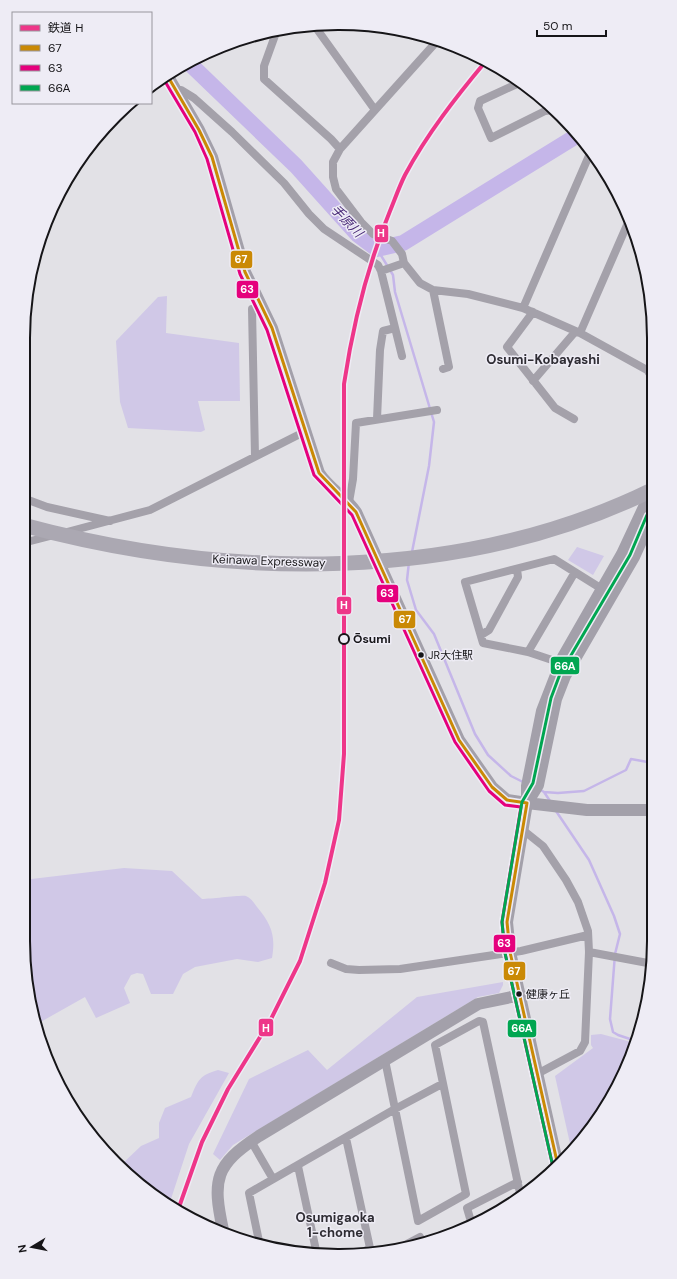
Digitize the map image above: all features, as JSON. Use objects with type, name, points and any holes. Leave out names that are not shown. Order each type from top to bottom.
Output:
[{"type":"highway","name":"Keinawa Expressway","points":[[30,527],[109,545],[215,560],[293,564],[369,562],[435,555],[497,543],[575,522],[647,492]]},
{"type":"street","points":[[318,31],[375,110]]},
{"type":"street","points":[[275,37],[264,66],[264,79],[331,139],[340,149]]},
{"type":"street","points":[[434,45],[340,149],[333,162],[333,177],[336,189],[361,222],[369,230],[385,240],[392,241],[402,254],[404,262],[420,283],[433,290],[468,294],[523,308],[577,333],[647,370]]},
{"type":"street","points":[[170,80],[199,130],[212,157],[245,272],[272,328],[319,473],[325,482],[350,502],[362,524],[459,740],[492,787],[507,800],[529,797],[546,805],[587,810],[647,810]]},
{"type":"street","points":[[514,85],[480,101],[478,108],[491,138],[546,111]]},
{"type":"street","points":[[175,91],[181,90],[194,98],[232,132],[284,183],[309,214],[324,229],[378,265],[383,270],[402,356]]},
{"type":"street","points":[[523,308],[588,158]]},
{"type":"street","points":[[533,381],[577,333],[626,226]]},
{"type":"street","points":[[383,270],[404,262]]},
{"type":"street","points":[[433,290],[449,367],[443,369]]},
{"type":"street","points":[[252,309],[255,456]]},
{"type":"street","points":[[533,312],[507,348],[555,408],[574,419]]},
{"type":"street","points":[[378,419],[380,350],[383,331],[395,328]]},
{"type":"street","points":[[350,502],[353,479],[356,424],[437,410]]},
{"type":"street","points":[[30,541],[150,510],[306,431]]},
{"type":"street","points":[[30,500],[47,507],[111,521]]},
{"type":"street","points":[[536,768],[542,711],[561,663],[622,554],[647,501]]},
{"type":"street","points":[[557,1159],[521,995],[510,952],[508,922],[529,797],[556,699],[565,676],[634,557],[647,528]]},
{"type":"street","points":[[561,663],[528,652],[483,643],[465,582],[554,559],[602,589]]},
{"type":"street","points":[[481,635],[489,630],[518,577],[517,569]]},
{"type":"street","points":[[528,652],[575,572]]},
{"type":"street","points":[[523,830],[543,846],[566,880],[578,902],[588,935],[589,952],[585,1042],[580,1051],[537,1074]]},
{"type":"street","points":[[331,963],[346,969],[359,970],[400,968],[521,951],[588,935]]},
{"type":"street","points":[[589,952],[646,963]]},
{"type":"street","points":[[217,1220],[216,1189],[222,1168],[234,1153],[251,1141],[478,1004],[521,995]]},
{"type":"street","points":[[385,1060],[418,1221],[466,1194],[435,1045],[479,1021],[483,1022],[519,1190]]},
{"type":"street","points":[[258,1238],[249,1193],[394,1109],[442,1084]]},
{"type":"street","points":[[346,1138],[370,1247]]},
{"type":"street","points":[[251,1141],[272,1179]]},
{"type":"street","points":[[298,1166],[315,1248]]},
{"type":"street","points":[[470,1219],[467,1208],[518,1182]]},
{"type":"shaded area","points":[[167,296],[166,333],[239,343],[240,401],[198,401],[205,430],[201,432],[128,428],[120,402],[116,341],[158,297]]},
{"type":"shaded area","points":[[577,547],[604,556],[593,575],[568,560]]},
{"type":"shaded area","points":[[124,868],[172,871],[202,899],[238,896],[248,897],[262,913],[271,930],[273,936],[272,958],[258,962],[237,959],[195,967],[183,974],[173,994],[151,994],[143,974],[137,973],[131,975],[124,988],[130,1003],[96,1018],[85,997],[41,1022],[36,1001],[31,961],[30,879]]},
{"type":"shaded area","points":[[503,982],[499,993],[478,997],[233,1145],[220,1160],[213,1154],[249,1079],[308,1050],[327,1070],[417,997]]},
{"type":"shaded area","points":[[601,1034],[630,1042],[624,1059],[606,1095],[570,1144],[555,1076],[593,1048],[591,1045],[591,1035]]},
{"type":"shaded area","points":[[218,1070],[229,1073],[189,1144],[171,1199],[124,1162],[141,1146],[159,1138],[159,1123],[165,1108],[191,1097],[200,1079],[207,1074]]},
{"type":"waterway","name":"手原川","points":[[193,67],[296,166],[357,234],[377,249],[403,243],[573,138]]},
{"type":"waterway","points":[[377,249],[393,275],[395,292],[434,422],[429,466],[412,552]]},
{"type":"waterway","points":[[409,562],[407,580],[416,610],[434,634],[475,734],[488,755],[511,776],[523,782]]},
{"type":"waterway","points":[[544,792],[558,793],[584,791],[626,770],[631,759],[647,762]]},
{"type":"waterway","points":[[539,789],[544,792],[550,801]]},
{"type":"waterway","points":[[556,811],[589,860],[614,916],[620,934],[615,954],[610,1019],[613,1032],[631,1039]]},
{"type":"rail line","name":"H","points":[[180,1205],[202,1142],[228,1089],[270,1021],[300,961],[325,883],[339,820],[344,754],[344,384],[356,318],[374,253],[405,175],[442,116],[482,66]]},
{"type":"transit line","name":"67","points":[[170,80],[199,130],[212,157],[245,272],[272,328],[319,473],[356,512],[459,740],[492,787],[507,800],[527,803],[507,922],[510,952],[557,1159]]},
{"type":"transit line","name":"63","points":[[166,83],[195,132],[207,159],[240,274],[267,330],[314,475],[352,515],[455,742],[489,791],[505,805],[521,807],[502,922],[505,953],[552,1163]]},
{"type":"transit line","name":"66A","points":[[552,1163],[505,953],[502,922],[522,802],[533,783],[551,698],[560,674],[630,555],[647,515]]},
{"type":"place","name":"Ōsumi","points":[[344,639]]},
{"type":"place","name":"JR大住駅","points":[[421,655]]},
{"type":"place","name":"健康ヶ丘","points":[[519,994]]},
{"type":"district","name":"Osumi-Kobayashi","points":[[543,359]]},
{"type":"district","name":"Osumigaoka 1-chome","points":[[335,1224]]}]
